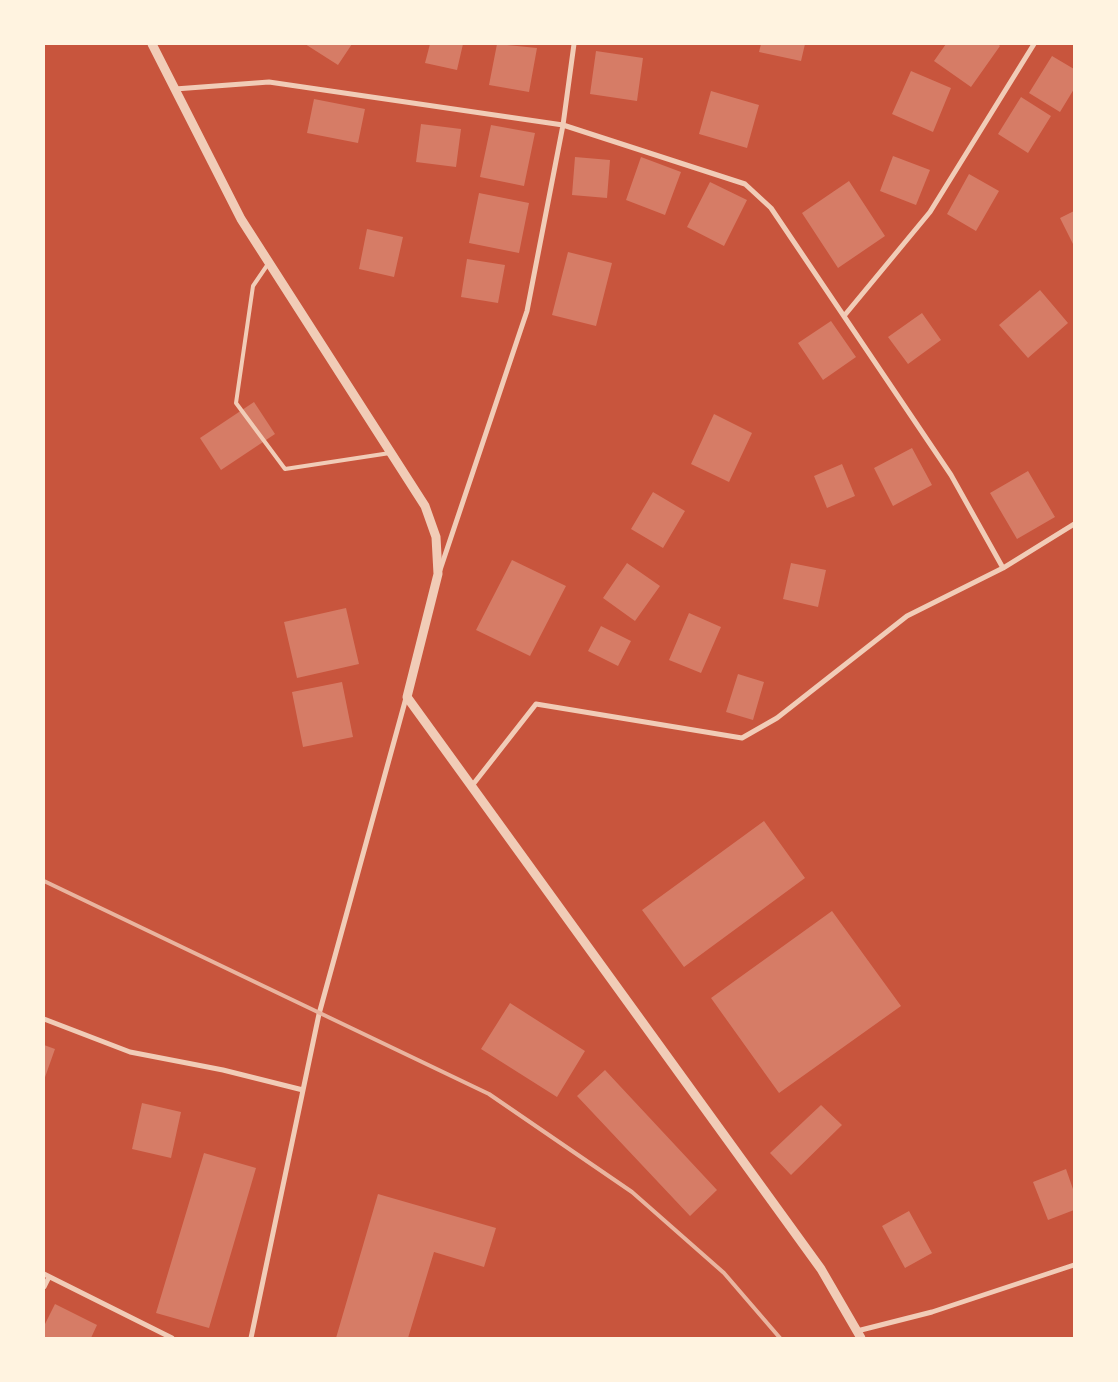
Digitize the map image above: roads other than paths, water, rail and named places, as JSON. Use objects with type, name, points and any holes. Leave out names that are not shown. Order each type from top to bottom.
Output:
[{"type":"street","points":[[152,44],[242,219],[268,264],[425,506],[436,537],[438,574]]},
{"type":"street","points":[[251,1338],[319,1014],[407,697],[438,574],[527,311],[563,126],[574,44]]},
{"type":"street","points":[[844,316],[930,212],[1034,44]]},
{"type":"street","points":[[175,89],[269,82],[563,126],[745,184],[772,208],[951,475],[1003,568]]},
{"type":"street","points":[[471,786],[536,704],[742,738],[777,718],[907,616],[1003,568],[1074,524]]},
{"type":"street","points":[[407,697],[821,1269],[859,1335],[1074,1265]]},
{"type":"street","points":[[44,1020],[130,1052],[223,1070],[303,1090]]},
{"type":"street","points":[[44,1287],[46,1276],[172,1338]]},
{"type":"lane","points":[[268,264],[253,286],[236,403],[286,468],[391,453]]},
{"type":"railway","points":[[44,881],[489,1094],[632,1192],[724,1273],[780,1338]]}]
